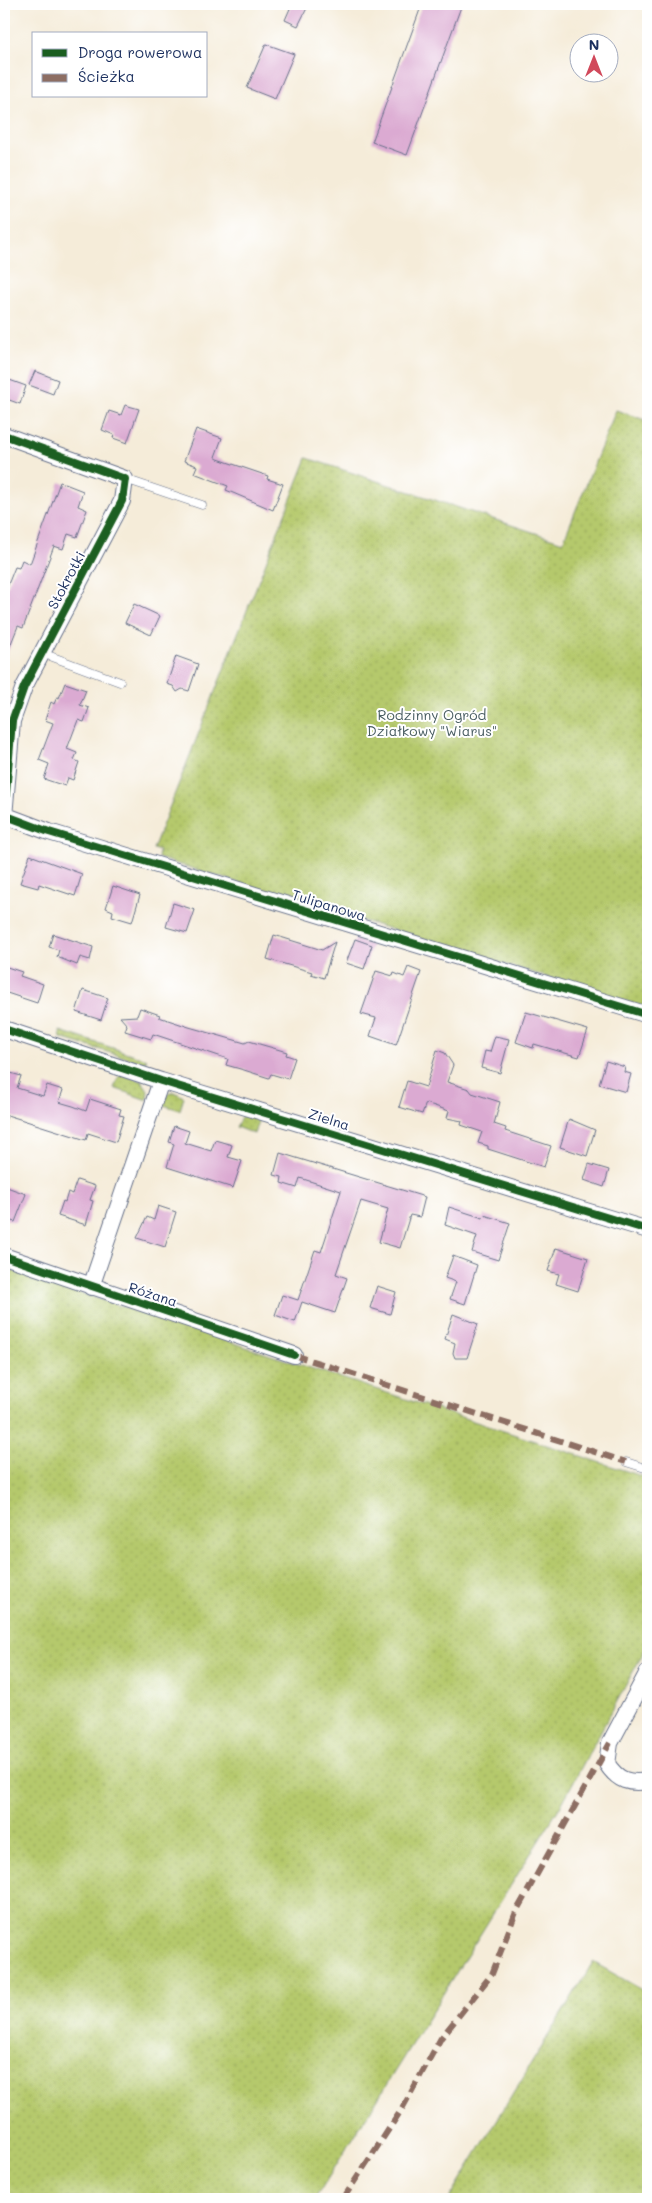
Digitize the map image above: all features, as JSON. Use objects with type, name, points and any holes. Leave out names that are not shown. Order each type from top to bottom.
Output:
[{"type":"street","points":[[4,435],[125,479]]},
{"type":"street","name":"Stokrotki","points":[[4,815],[12,721],[24,687],[122,501],[125,479]]},
{"type":"street","name":"Tulipanowa","points":[[4,815],[49,832],[648,1015]]},
{"type":"street","name":"Zielna","points":[[4,1029],[161,1081],[648,1230]]},
{"type":"street","points":[[91,1287],[161,1081]]},
{"type":"street","name":"Różana","points":[[4,1256],[75,1279],[91,1287],[294,1354]]},
{"type":"street","points":[[648,1672],[610,1743],[607,1764],[614,1776],[630,1783],[648,1781]]},
{"type":"lane","points":[[125,479],[202,506]]},
{"type":"lane","points":[[42,653],[120,682]]},
{"type":"lane","points":[[626,1462],[648,1469]]},
{"type":"green space","name":"Rodzinny Ogród Działkowy \"Wiarus\"","points":[[616,410],[648,421],[648,1008],[158,858],[159,851],[153,849],[307,458],[563,542]]},
{"type":"green space","points":[[60,1031],[147,1059],[144,1063],[61,1038]]},
{"type":"green space","points":[[120,1074],[142,1081],[148,1090],[147,1100],[114,1088]]},
{"type":"green space","points":[[170,1092],[175,1092],[184,1097],[180,1110],[160,1104]]},
{"type":"green space","points":[[243,1114],[257,1118],[258,1122],[254,1134],[236,1127]]},
{"type":"green space","points":[[4,1268],[648,1478],[648,1644],[561,1805],[315,2199],[4,2199]]},
{"type":"green space","points":[[593,1962],[648,1993],[648,2199],[449,2199]]},
{"type":"building","points":[[292,4],[309,4],[298,26],[285,20]]},
{"type":"building","points":[[422,4],[462,4],[407,155],[372,142]]},
{"type":"building","points":[[266,44],[294,54],[275,99],[247,88]]},
{"type":"building","points":[[35,371],[58,380],[53,394],[29,385]]},
{"type":"building","points":[[4,378],[26,386],[20,404],[4,398]]},
{"type":"building","points":[[125,405],[139,409],[127,443],[113,438],[114,435],[102,430],[109,411],[121,415]]},
{"type":"building","points":[[196,429],[222,438],[215,457],[218,459],[268,476],[267,479],[283,484],[273,510],[226,490],[228,486],[194,473],[197,466],[184,461]]},
{"type":"building","points":[[60,482],[83,491],[78,506],[87,510],[77,537],[68,534],[63,549],[54,546],[23,628],[18,626],[4,661],[4,620],[6,613],[4,609],[4,586],[7,587],[15,567],[19,568],[22,560],[30,564]]},
{"type":"building","points":[[134,604],[160,616],[151,635],[125,623]]},
{"type":"building","points":[[176,656],[198,664],[189,691],[182,689],[177,692],[173,686],[167,684]]},
{"type":"building","points":[[65,683],[86,690],[80,705],[89,708],[84,722],[78,720],[67,749],[77,753],[74,760],[79,762],[73,780],[68,778],[65,786],[44,779],[49,764],[39,760],[53,723],[45,720],[51,702],[54,704],[57,697],[59,698]]},
{"type":"building","points":[[30,855],[82,874],[75,896],[39,884],[38,888],[20,883]]},
{"type":"building","points":[[113,886],[140,895],[132,922],[112,916],[113,911],[106,908]]},
{"type":"building","points":[[173,903],[195,910],[187,933],[166,927]]},
{"type":"building","points":[[53,934],[93,947],[90,960],[80,957],[77,965],[57,957],[59,950],[49,947]]},
{"type":"building","points":[[274,935],[322,950],[335,942],[324,978],[311,974],[312,972],[267,959]]},
{"type":"building","points":[[355,939],[372,945],[364,969],[346,963]]},
{"type":"building","points":[[4,966],[22,972],[20,976],[43,984],[37,1003],[4,992]]},
{"type":"building","points":[[408,967],[421,972],[396,1045],[370,1036],[376,1018],[361,1014],[376,971],[393,976],[394,973],[404,977]]},
{"type":"building","points":[[83,990],[108,998],[101,1020],[76,1012]]},
{"type":"building","points":[[140,1008],[160,1015],[159,1017],[189,1027],[245,1043],[249,1041],[287,1052],[286,1055],[295,1058],[288,1079],[271,1074],[269,1078],[226,1065],[228,1059],[153,1034],[151,1039],[125,1031],[127,1025],[120,1017],[137,1016]]},
{"type":"building","points":[[526,1012],[588,1030],[579,1057],[534,1044],[533,1048],[516,1042]]},
{"type":"building","points":[[495,1036],[509,1039],[500,1073],[481,1068],[485,1051],[490,1052]]},
{"type":"building","points":[[437,1050],[445,1053],[453,1065],[447,1082],[500,1102],[494,1124],[506,1128],[505,1131],[551,1146],[544,1167],[488,1149],[488,1146],[478,1143],[482,1132],[461,1125],[462,1121],[447,1118],[449,1111],[426,1103],[422,1114],[399,1107],[407,1081],[426,1087]]},
{"type":"building","points":[[606,1061],[625,1067],[624,1072],[631,1074],[626,1092],[599,1084]]},
{"type":"building","points":[[4,1071],[21,1076],[17,1088],[43,1096],[47,1085],[63,1090],[59,1102],[86,1111],[90,1099],[121,1109],[119,1115],[124,1116],[116,1142],[88,1133],[86,1140],[7,1115],[6,1119],[4,1119]]},
{"type":"building","points":[[569,1119],[595,1130],[587,1156],[560,1147]]},
{"type":"building","points":[[174,1126],[189,1131],[185,1143],[211,1151],[215,1140],[232,1145],[228,1157],[242,1161],[233,1188],[167,1167],[174,1144],[169,1142]]},
{"type":"building","points":[[280,1153],[425,1197],[420,1217],[410,1215],[400,1248],[379,1242],[388,1209],[361,1201],[336,1274],[347,1278],[335,1313],[302,1302],[295,1322],[275,1315],[282,1295],[298,1300],[315,1250],[321,1252],[341,1191],[300,1178],[297,1188],[281,1183],[282,1177],[274,1175]]},
{"type":"building","points":[[589,1164],[609,1170],[604,1187],[584,1180]]},
{"type":"building","points":[[77,1180],[95,1186],[90,1200],[93,1201],[86,1225],[58,1216],[63,1201],[65,1202],[68,1192],[72,1194]]},
{"type":"building","points":[[4,1186],[26,1194],[15,1222],[4,1219]]},
{"type":"building","points":[[158,1206],[176,1212],[165,1247],[137,1238],[147,1217],[154,1220]]},
{"type":"building","points":[[449,1207],[483,1218],[484,1215],[510,1223],[498,1260],[472,1252],[477,1236],[445,1225]]},
{"type":"building","points":[[556,1248],[588,1258],[578,1291],[556,1284],[559,1274],[548,1271]]},
{"type":"building","points":[[453,1256],[477,1265],[465,1304],[450,1299],[456,1282],[445,1278]]},
{"type":"building","points":[[377,1286],[396,1292],[390,1314],[370,1308]]},
{"type":"building","points":[[453,1314],[478,1324],[467,1358],[455,1358],[453,1353],[455,1343],[445,1339]]},
{"type":"marked path","points":[[294,1355],[626,1462]]},
{"type":"marked path","points":[[343,2199],[402,2109],[441,2038],[492,1974],[516,1912],[610,1743]]},
{"type":"cycle path","points":[[4,435],[125,479],[122,501],[24,687],[12,721],[4,817]]},
{"type":"cycle path","points":[[4,815],[49,832],[648,1015]]},
{"type":"cycle path","points":[[4,1029],[161,1081],[648,1230]]},
{"type":"cycle path","points":[[4,1256],[294,1355]]}]
